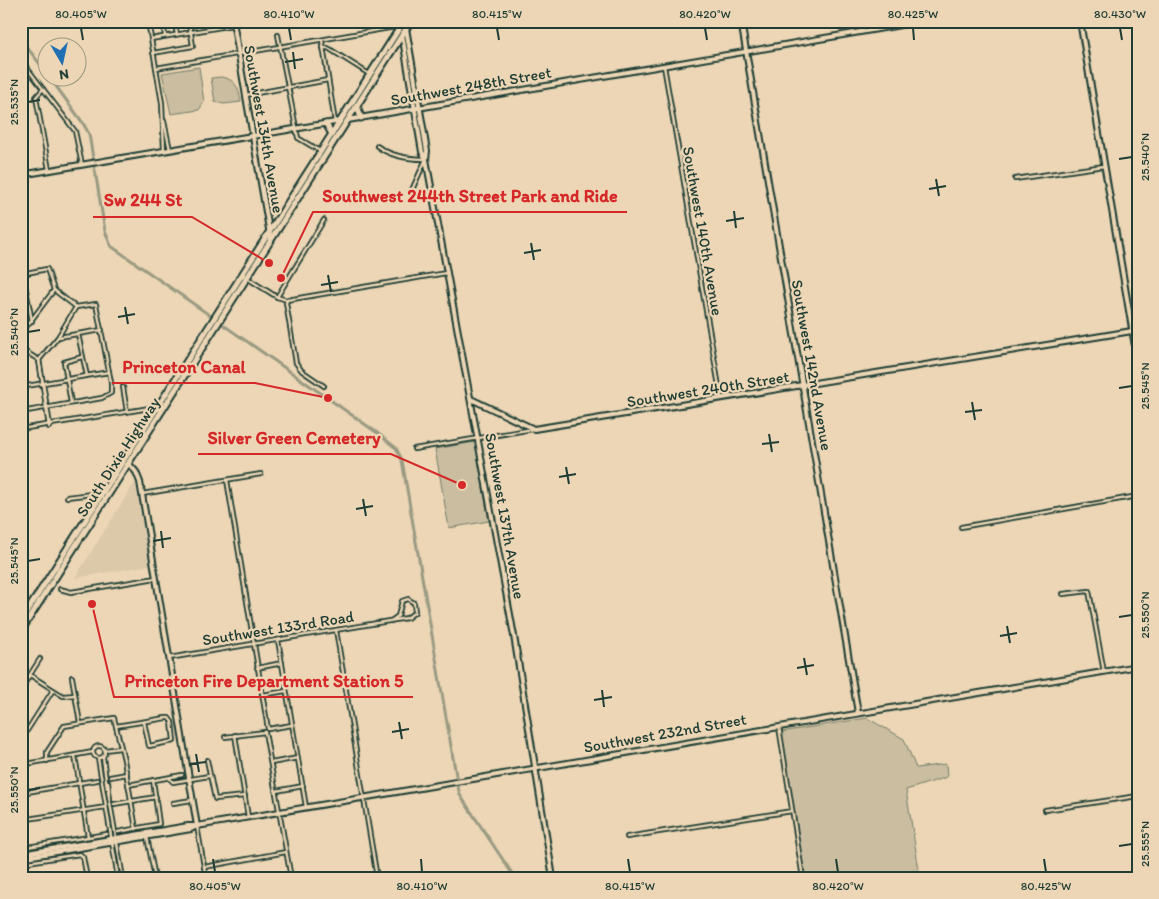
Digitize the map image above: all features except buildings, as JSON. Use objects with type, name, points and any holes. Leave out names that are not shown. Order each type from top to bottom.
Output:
[{"type":"highway","points":[[399,34],[403,23],[411,21]]},
{"type":"highway","name":"South Dixie Highway","points":[[21,631],[176,390],[269,232],[321,152],[338,122],[399,34]]},
{"type":"highway","name":"South Dixie Highway","points":[[244,276],[271,241],[358,105],[399,34]]},
{"type":"highway","points":[[358,105],[361,118]]},
{"type":"highway","points":[[326,124],[331,128],[332,134]]},
{"type":"highway","name":"South Dixie Highway","points":[[21,621],[195,349],[213,325]]},
{"type":"highway","points":[[176,390],[179,380],[195,354],[195,349]]},
{"type":"highway","points":[[99,499],[122,468],[129,464],[129,458],[142,436],[143,430]]},
{"type":"street","points":[[148,21],[167,150]]},
{"type":"street","points":[[163,21],[165,36]]},
{"type":"street","points":[[174,21],[176,34]]},
{"type":"street","points":[[153,53],[193,46],[188,21]]},
{"type":"street","name":"Southwest 142nd Avenue","points":[[741,21],[858,714]]},
{"type":"street","name":"Southwest 248th Street","points":[[21,175],[924,21]]},
{"type":"street","points":[[1080,21],[1138,364]]},
{"type":"street","points":[[151,39],[233,23]]},
{"type":"street","name":"Southwest 134th Avenue","points":[[233,23],[271,241]]},
{"type":"street","points":[[156,68],[389,29],[403,23]]},
{"type":"street","name":"Southwest 137th Avenue","points":[[403,23],[428,151],[426,159]]},
{"type":"street","points":[[389,29],[399,34]]},
{"type":"street","name":"Southwest 137th Avenue","points":[[399,34],[415,108],[422,152],[426,159],[471,399],[536,767],[553,878]]},
{"type":"street","points":[[278,35],[298,138],[321,152]]},
{"type":"street","points":[[322,40],[328,80],[338,122]]},
{"type":"street","points":[[323,48],[328,48],[370,75]]},
{"type":"street","points":[[21,60],[76,134],[82,165]]},
{"type":"street","name":"Southwest 140th Avenue","points":[[664,66],[721,400]]},
{"type":"street","points":[[246,95],[328,80]]},
{"type":"street","points":[[43,89],[36,97],[49,170]]},
{"type":"street","points":[[377,146],[407,158],[426,159],[410,192]]},
{"type":"street","points":[[1015,179],[1104,166]]},
{"type":"street","points":[[277,298],[324,220]]},
{"type":"street","points":[[21,264],[32,321]]},
{"type":"street","points":[[21,408],[22,412],[110,394],[112,385],[96,304],[76,307],[54,290],[47,269],[22,274]]},
{"type":"street","points":[[244,276],[277,298],[287,300],[448,273]]},
{"type":"street","points":[[21,334],[54,290]]},
{"type":"street","points":[[21,298],[28,297]]},
{"type":"street","points":[[287,300],[296,363],[302,371],[324,386]]},
{"type":"street","points":[[49,424],[39,360],[58,337],[76,307]]},
{"type":"street","points":[[58,337],[102,330]]},
{"type":"street","name":"Southwest 240th Street","points":[[534,429],[721,400],[1132,331]]},
{"type":"street","points":[[78,334],[87,376]]},
{"type":"street","points":[[21,349],[39,360]]},
{"type":"street","points":[[71,403],[65,361],[82,358]]},
{"type":"street","points":[[21,387],[109,372]]},
{"type":"street","points":[[122,387],[127,412]]},
{"type":"street","points":[[471,399],[534,429]]},
{"type":"street","points":[[21,429],[165,406]]},
{"type":"street","points":[[414,449],[534,429]]},
{"type":"street","points":[[129,464],[138,476],[142,494],[188,780],[206,878]]},
{"type":"street","points":[[142,494],[261,474]]},
{"type":"street","points":[[226,480],[290,878]]},
{"type":"street","points":[[67,498],[92,494],[99,499]]},
{"type":"street","points":[[961,527],[1138,496]]},
{"type":"street","points":[[60,589],[71,592],[156,578]]},
{"type":"street","points":[[1063,594],[1089,591],[1104,672]]},
{"type":"street","name":"Southwest 133rd Road","points":[[169,658],[391,621],[413,615],[416,610],[414,603],[408,599],[402,601],[398,616],[391,621]]},
{"type":"street","points":[[336,630],[360,765],[377,878]]},
{"type":"street","points":[[278,640],[306,807]]},
{"type":"street","points":[[21,689],[40,659]]},
{"type":"street","points":[[257,668],[282,663]]},
{"type":"street","name":"Southwest 232nd Street","points":[[21,858],[188,826],[1138,666]]},
{"type":"street","points":[[30,675],[64,696],[75,695]]},
{"type":"street","points":[[72,677],[80,723]]},
{"type":"street","points":[[21,740],[53,690]]},
{"type":"street","points":[[262,695],[286,691]]},
{"type":"street","points":[[48,760],[47,752],[63,727],[112,718],[116,726],[127,774],[136,829]]},
{"type":"street","points":[[116,726],[168,718],[171,720],[174,740],[162,744],[148,744],[144,722]]},
{"type":"street","points":[[225,737],[292,725]]},
{"type":"street","points":[[779,727],[803,878]]},
{"type":"street","points":[[235,735],[248,817]]},
{"type":"street","points":[[21,765],[93,752],[97,746],[102,746],[105,750]]},
{"type":"street","points":[[105,750],[120,748]]},
{"type":"street","points":[[105,750],[103,757],[110,800],[118,878]]},
{"type":"street","points":[[93,752],[98,758],[110,800]]},
{"type":"street","points":[[75,756],[88,837]]},
{"type":"street","points":[[98,758],[103,757]]},
{"type":"street","points":[[271,763],[298,758]]},
{"type":"street","points":[[207,760],[215,799],[245,796]]},
{"type":"street","points":[[110,777],[127,774]]},
{"type":"street","points":[[106,776],[107,808],[123,878]]},
{"type":"street","points":[[128,785],[182,776]]},
{"type":"street","points":[[169,778],[173,782],[210,776]]},
{"type":"street","points":[[21,792],[97,780]]},
{"type":"street","points":[[118,832],[159,824],[153,780]]},
{"type":"street","points":[[276,791],[303,786]]},
{"type":"street","points":[[1045,810],[1138,796]]},
{"type":"street","points":[[114,804],[156,797]]},
{"type":"street","points":[[172,803],[192,800]]},
{"type":"street","points":[[21,820],[107,808]]},
{"type":"street","points":[[627,837],[792,811]]},
{"type":"street","name":"Southwest 232nd Street","points":[[21,854],[147,837],[191,829],[197,826]]},
{"type":"street","points":[[21,848],[106,834]]},
{"type":"street","points":[[147,837],[155,878]]},
{"type":"street","points":[[204,867],[286,852]]},
{"type":"street","points":[[21,863],[81,854],[87,878]]},
{"type":"shaded area","points":[[199,67],[204,102],[199,110],[171,114],[162,73]]},
{"type":"shaded area","points":[[221,77],[230,80],[236,85],[241,102],[224,104],[215,102],[211,78]]},
{"type":"shaded area","points":[[475,442],[489,521],[449,528],[435,449]]},
{"type":"shaded area","points":[[135,482],[140,495],[150,565],[75,578]]},
{"type":"shaded area","points":[[867,718],[904,739],[916,768],[946,764],[947,777],[906,790],[919,870],[873,878],[804,878],[781,732]]},
{"type":"waterway","points":[[21,40],[38,61]]},
{"type":"waterway","points":[[57,88],[89,134],[105,231],[111,246],[396,448],[402,460],[460,795],[515,878]]},
{"type":"place","name":"Sw 244 St","points":[[269,263]]},
{"type":"place","name":"Southwest 244th Street Park and Ride","points":[[281,278]]},
{"type":"place","name":"Princeton Canal","points":[[328,398]]},
{"type":"place","name":"Silver Green Cemetery","points":[[462,485]]},
{"type":"place","name":"Princeton Fire Department Station 5","points":[[92,604]]}]
